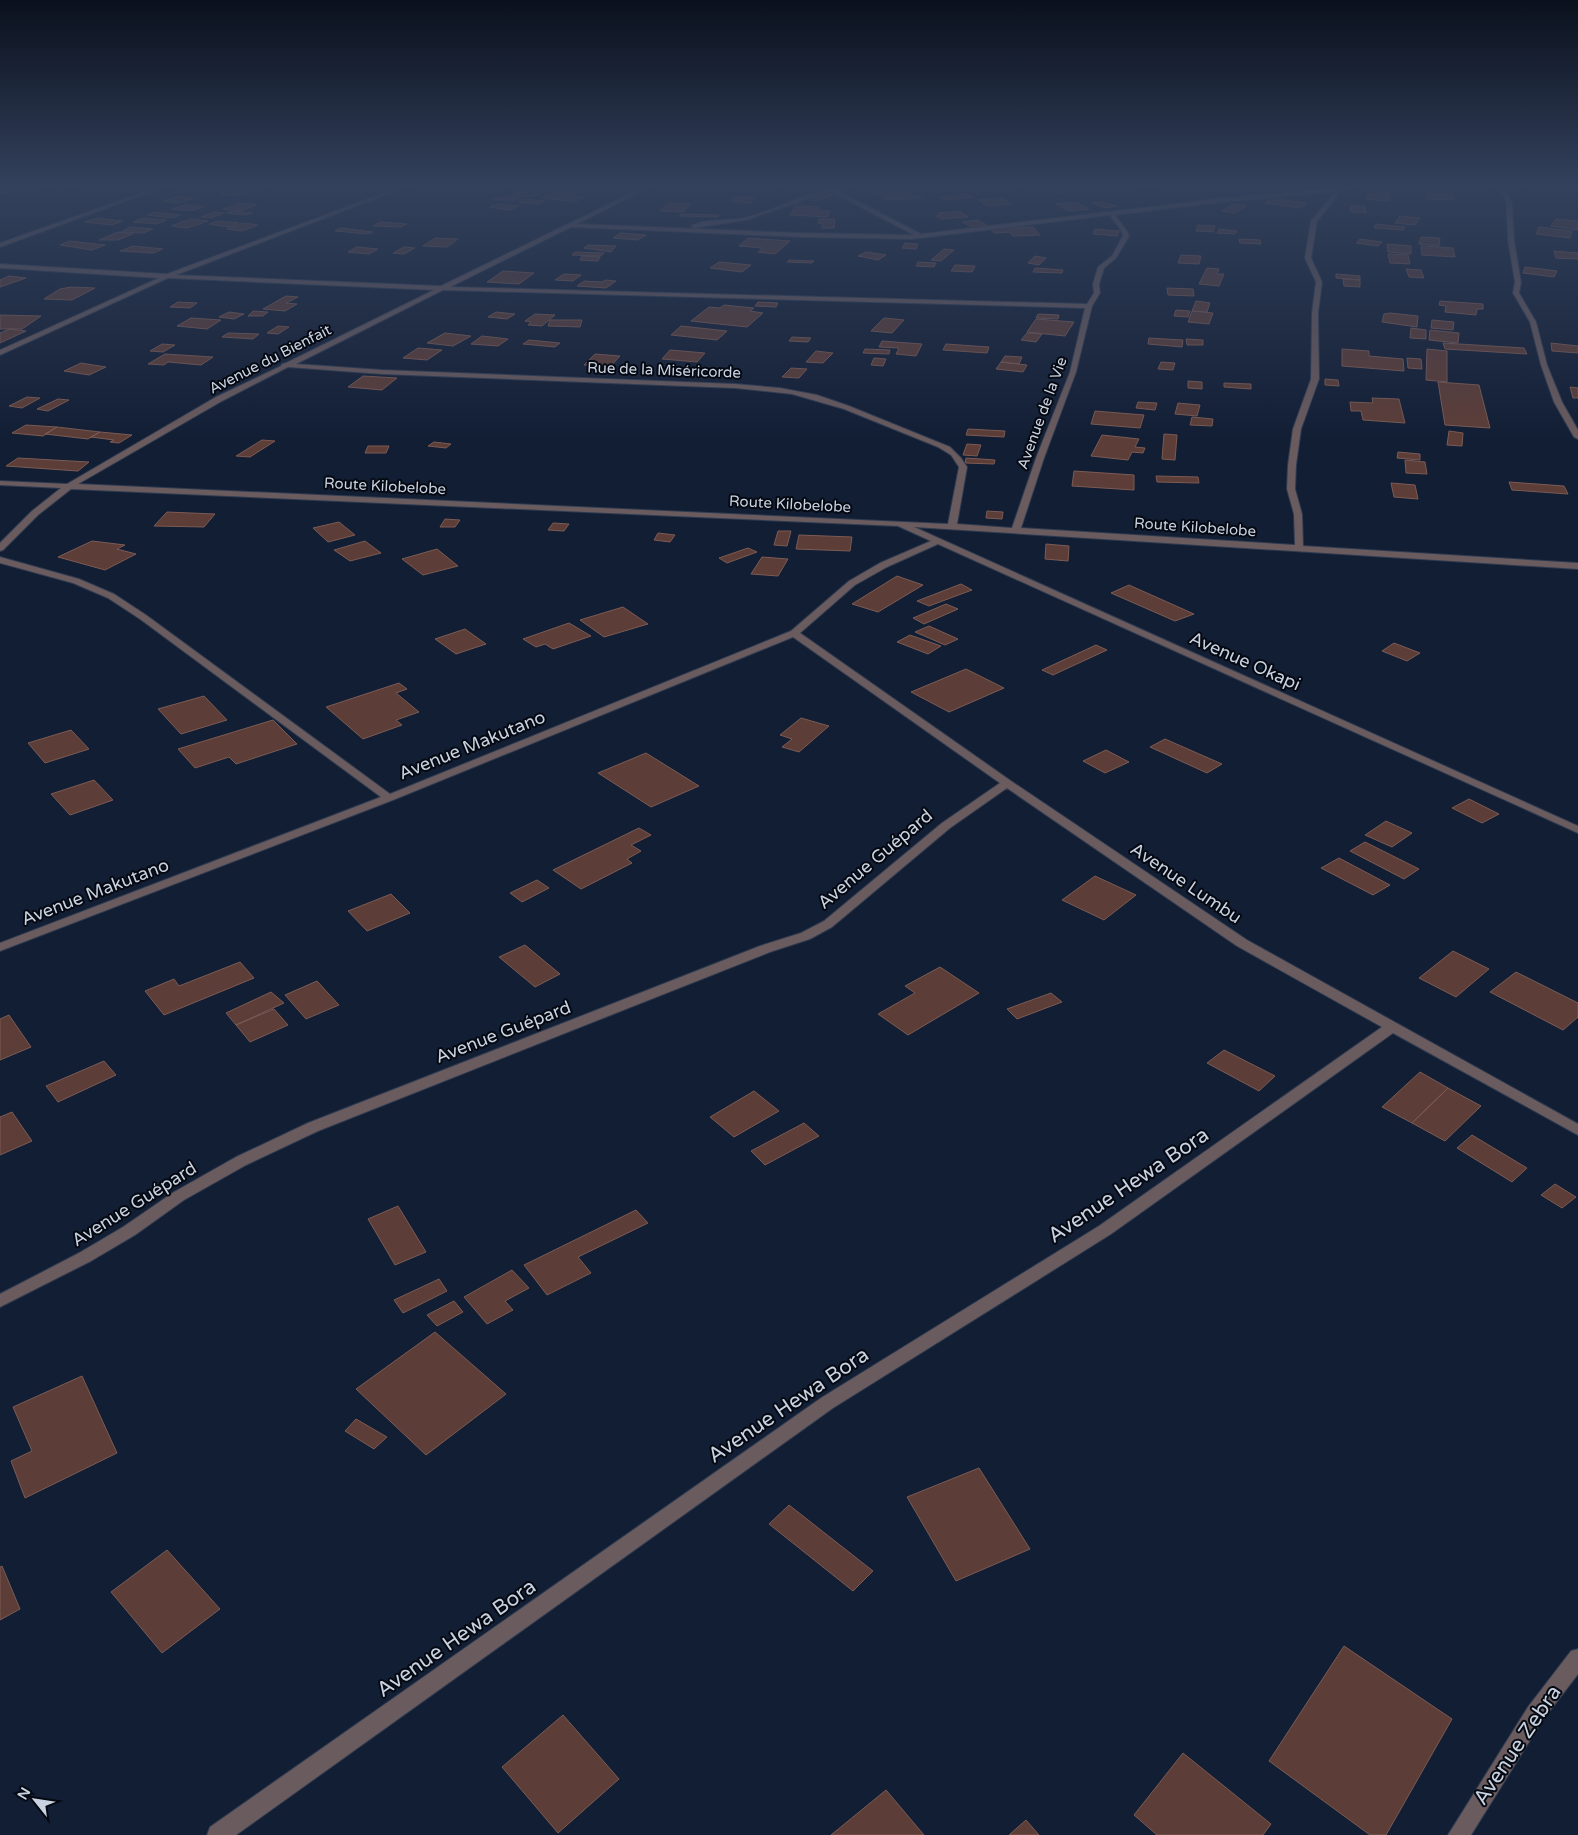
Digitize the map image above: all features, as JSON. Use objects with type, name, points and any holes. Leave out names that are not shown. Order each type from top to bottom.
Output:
[{"type":"street","points":[[49,270],[162,278],[441,289],[1089,306]]},
{"type":"street","points":[[0,353],[162,278],[184,270]]},
{"type":"street","name":"Avenue du Bienfait","points":[[0,548],[35,513],[70,485],[220,399],[284,365],[479,270]]},
{"type":"street","name":"Avenue de la Vie","points":[[1016,529],[1040,458],[1073,372],[1089,306],[1097,293],[1096,284],[1100,270]]},
{"type":"street","points":[[1299,547],[1298,514],[1291,489],[1292,465],[1297,429],[1315,379],[1314,313],[1319,282],[1313,270]]},
{"type":"street","points":[[1516,270],[1518,282],[1516,293],[1533,322],[1544,365],[1558,402],[1578,437]]},
{"type":"street","name":"Rue de la Miséricorde","points":[[284,365],[382,372],[735,386],[809,396],[882,420],[940,445],[955,454],[963,467],[952,526]]},
{"type":"street","name":"Route Kilobelobe","points":[[0,483],[1016,529],[1578,566]]},
{"type":"street","name":"Avenue Okapi","points":[[898,523],[1578,830]]},
{"type":"street","name":"Avenue Makutano","points":[[0,947],[389,798],[794,633],[807,624],[836,596],[872,571],[938,541]]},
{"type":"street","points":[[0,560],[56,574],[111,596],[144,617],[389,798]]},
{"type":"street","name":"Avenue Lumbu","points":[[794,633],[1007,783],[1242,943],[1578,1130]]},
{"type":"street","name":"Avenue Guépard","points":[[0,1301],[85,1257],[129,1231],[178,1196],[241,1160],[312,1127],[765,950],[801,938],[827,925],[969,806],[1007,783]]},
{"type":"street","name":"Avenue Hewa Bora","points":[[218,1835],[827,1403],[1105,1230],[1393,1026]]},
{"type":"street","name":"Avenue Zebra","points":[[1459,1835],[1535,1714],[1578,1658]]},
{"type":"building","points":[[723,270],[745,270],[742,272]]},
{"type":"building","points":[[952,270],[973,270],[972,272],[951,271]]},
{"type":"building","points":[[1034,270],[1063,270],[1062,273],[1033,272]]},
{"type":"building","points":[[1206,270],[1219,270],[1217,274],[1224,274],[1219,286],[1199,284]]},
{"type":"building","points":[[1406,270],[1421,270],[1424,278],[1409,277]]},
{"type":"building","points":[[1524,270],[1557,271],[1554,277],[1523,273]]},
{"type":"building","points":[[503,271],[534,273],[519,284],[487,282]]},
{"type":"building","points":[[564,274],[581,275],[573,281],[555,280]]},
{"type":"building","points":[[1336,274],[1360,276],[1360,280],[1336,278]]},
{"type":"building","points":[[9,276],[26,278],[0,287],[0,280]]},
{"type":"building","points":[[1343,279],[1360,280],[1360,287],[1344,286]]},
{"type":"building","points":[[606,280],[616,281],[606,288],[577,286],[584,281],[602,282]]},
{"type":"building","points":[[71,287],[95,288],[72,300],[44,299],[60,289]]},
{"type":"building","points":[[1167,288],[1193,289],[1194,296],[1168,295]]},
{"type":"building","points":[[286,296],[298,297],[286,303],[297,304],[285,311],[263,309]]},
{"type":"building","points":[[1196,301],[1210,303],[1207,312],[1192,311]]},
{"type":"building","points":[[1440,301],[1483,304],[1483,309],[1477,309],[1476,315],[1445,312],[1446,306],[1439,305]]},
{"type":"building","points":[[178,302],[197,303],[190,308],[170,307]]},
{"type":"building","points":[[758,302],[778,303],[776,307],[755,306]]},
{"type":"building","points":[[724,305],[754,308],[750,311],[763,313],[747,327],[691,321],[709,307],[720,308]]},
{"type":"building","points":[[1176,310],[1190,311],[1188,317],[1174,316]]},
{"type":"building","points":[[253,311],[268,312],[263,316],[248,316]]},
{"type":"building","points":[[1192,311],[1213,313],[1209,324],[1188,322]]},
{"type":"building","points":[[229,312],[244,314],[234,319],[219,317]]},
{"type":"building","points":[[496,312],[515,314],[507,319],[488,317]]},
{"type":"building","points":[[535,314],[555,315],[542,326],[528,325],[531,322],[525,321]]},
{"type":"building","points":[[1038,314],[1059,315],[1058,319],[1036,318]]},
{"type":"building","points":[[1384,314],[1418,316],[1417,327],[1382,322]]},
{"type":"building","points":[[0,315],[41,316],[22,329],[0,329]]},
{"type":"building","points":[[191,318],[221,320],[207,329],[177,326]]},
{"type":"building","points":[[884,318],[904,320],[892,333],[871,331]]},
{"type":"building","points":[[1036,319],[1074,322],[1065,336],[1027,332]]},
{"type":"building","points":[[550,320],[582,320],[580,327],[548,326]]},
{"type":"building","points":[[1432,320],[1454,322],[1453,330],[1431,328]]},
{"type":"building","points":[[278,326],[289,327],[278,334],[267,333]]},
{"type":"building","points":[[681,326],[727,331],[717,340],[671,335]]},
{"type":"building","points":[[1411,328],[1426,330],[1426,339],[1410,338]]},
{"type":"building","points":[[10,329],[26,331],[0,343],[0,333]]},
{"type":"building","points":[[1430,330],[1459,333],[1458,343],[1429,340]]},
{"type":"building","points":[[228,333],[259,334],[253,339],[222,337]]},
{"type":"building","points":[[445,333],[471,336],[453,346],[427,343]]},
{"type":"building","points":[[1027,333],[1042,334],[1036,342],[1021,340]]},
{"type":"building","points":[[482,336],[508,339],[498,346],[471,344]]},
{"type":"building","points":[[792,337],[811,338],[808,342],[789,341]]},
{"type":"building","points":[[1149,338],[1183,340],[1182,347],[1148,344]]},
{"type":"building","points":[[1186,339],[1203,340],[1203,345],[1187,345]]},
{"type":"building","points":[[529,340],[560,343],[555,347],[523,344]]},
{"type":"building","points":[[882,341],[922,344],[916,356],[896,354],[899,348],[879,347]]},
{"type":"building","points":[[1443,343],[1524,348],[1527,354],[1445,349]]},
{"type":"building","points":[[1551,343],[1578,346],[1578,353],[1552,351]]},
{"type":"building","points":[[162,344],[175,345],[163,352],[150,351]]},
{"type":"building","points":[[946,344],[989,347],[987,353],[943,350]]},
{"type":"building","points":[[418,348],[442,350],[427,360],[403,358]]},
{"type":"building","points":[[865,349],[890,350],[889,354],[863,353]]},
{"type":"building","points":[[1342,349],[1369,351],[1369,356],[1403,359],[1404,371],[1342,366]]},
{"type":"building","points":[[1427,349],[1447,351],[1447,382],[1426,380]]},
{"type":"building","points":[[670,350],[705,353],[697,362],[662,359]]},
{"type":"building","points":[[816,351],[833,353],[823,363],[806,362]]},
{"type":"building","points":[[165,354],[213,357],[201,365],[168,362],[164,365],[148,364]]},
{"type":"building","points":[[595,354],[620,356],[610,367],[584,365]]},
{"type":"building","points":[[1005,356],[1022,357],[1019,364],[1001,362]]},
{"type":"building","points":[[874,358],[886,359],[883,366],[871,365]]},
{"type":"building","points":[[1407,358],[1421,359],[1422,369],[1408,368]]},
{"type":"building","points":[[1001,362],[1027,365],[1023,372],[996,369]]},
{"type":"building","points":[[1161,362],[1175,363],[1173,370],[1158,369]]},
{"type":"building","points":[[81,363],[106,367],[89,375],[64,371]]},
{"type":"building","points":[[791,368],[807,369],[799,378],[782,377]]},
{"type":"building","points":[[363,376],[397,378],[382,390],[348,387]]},
{"type":"building","points":[[1325,379],[1338,380],[1339,386],[1325,385]]},
{"type":"building","points":[[1188,381],[1202,382],[1202,389],[1188,388]]},
{"type":"building","points":[[1438,382],[1479,385],[1490,428],[1445,425]]},
{"type":"building","points":[[1224,383],[1251,384],[1251,389],[1224,387]]},
{"type":"building","points":[[1570,387],[1578,388],[1578,398],[1573,398]]},
{"type":"building","points":[[27,397],[40,398],[22,408],[9,406]]},
{"type":"building","points":[[1372,398],[1399,399],[1405,423],[1363,420],[1361,411],[1351,411],[1350,402],[1373,403]]},
{"type":"building","points":[[58,399],[69,400],[48,411],[37,409]]},
{"type":"building","points":[[1138,402],[1157,403],[1155,410],[1136,408]]},
{"type":"building","points":[[1178,403],[1200,405],[1197,416],[1175,414]]},
{"type":"building","points":[[1095,411],[1144,415],[1140,428],[1091,424]]},
{"type":"building","points":[[1192,417],[1213,419],[1212,426],[1190,425]]},
{"type":"building","points":[[26,425],[57,427],[43,436],[12,433]]},
{"type":"building","points":[[57,427],[100,432],[88,439],[45,434]]},
{"type":"building","points":[[968,429],[1005,431],[1004,437],[966,435]]},
{"type":"building","points":[[1449,431],[1463,433],[1462,446],[1447,445]]},
{"type":"building","points":[[100,432],[132,435],[119,443],[110,442],[114,440],[91,437]]},
{"type":"building","points":[[1164,434],[1177,435],[1175,460],[1162,459]]},
{"type":"building","points":[[1102,435],[1139,439],[1135,447],[1145,448],[1143,453],[1132,452],[1128,460],[1091,456]]},
{"type":"building","points":[[262,440],[275,441],[250,457],[236,456]]},
{"type":"building","points":[[434,442],[451,444],[446,448],[428,446]]},
{"type":"building","points":[[967,444],[981,445],[977,456],[963,455]]},
{"type":"building","points":[[368,446],[389,446],[386,453],[365,453]]},
{"type":"building","points":[[1398,452],[1420,454],[1420,460],[1397,458]]},
{"type":"building","points":[[18,458],[89,462],[78,471],[6,466]]},
{"type":"building","points":[[966,458],[995,460],[994,464],[965,463]]},
{"type":"building","points":[[1405,460],[1425,462],[1427,474],[1406,473]]},
{"type":"building","points":[[1074,471],[1134,475],[1134,490],[1072,486]]},
{"type":"building","points":[[1156,476],[1198,477],[1199,483],[1157,482]]},
{"type":"building","points":[[1509,482],[1564,486],[1568,494],[1512,490]]},
{"type":"building","points":[[1391,483],[1415,485],[1418,499],[1394,497]]},
{"type":"building","points":[[987,511],[1003,512],[1002,519],[986,518]]},
{"type":"building","points":[[167,512],[215,514],[204,527],[154,526]]},
{"type":"building","points":[[445,519],[460,520],[455,527],[440,527]]},
{"type":"building","points":[[339,522],[355,535],[328,542],[313,528]]},
{"type":"building","points":[[553,523],[569,524],[564,531],[548,530]]},
{"type":"building","points":[[778,531],[791,531],[787,546],[774,545]]},
{"type":"building","points":[[658,533],[675,535],[670,542],[654,540]]},
{"type":"building","points":[[799,535],[852,537],[850,551],[796,549]]},
{"type":"building","points":[[92,541],[125,545],[117,549],[136,554],[105,570],[58,557]]},
{"type":"building","points":[[365,541],[381,553],[350,561],[334,550]]},
{"type":"building","points":[[1046,544],[1069,546],[1068,561],[1045,559]]},
{"type":"building","points":[[748,548],[757,552],[727,563],[719,558]]},
{"type":"building","points":[[437,549],[458,566],[423,575],[402,559]]},
{"type":"building","points":[[762,557],[788,559],[778,576],[751,574]]},
{"type":"building","points":[[897,576],[923,585],[878,612],[852,604]]},
{"type":"building","points":[[961,584],[972,590],[929,606],[917,601]]},
{"type":"building","points":[[1129,585],[1194,614],[1175,621],[1111,593]]},
{"type":"building","points":[[946,604],[958,609],[924,624],[913,618]]},
{"type":"building","points":[[623,607],[648,624],[604,637],[580,620]]},
{"type":"building","points":[[569,623],[591,636],[553,649],[545,644],[536,647],[523,639]]},
{"type":"building","points":[[929,626],[958,639],[945,645],[915,632]]},
{"type":"building","points":[[465,629],[486,644],[456,654],[435,639]]},
{"type":"building","points":[[910,635],[941,646],[928,654],[897,642]]},
{"type":"building","points":[[1394,643],[1420,653],[1407,661],[1382,651]]},
{"type":"building","points":[[1096,645],[1107,650],[1053,675],[1042,670]]},
{"type":"building","points":[[966,669],[1004,688],[949,712],[911,692]]},
{"type":"building","points":[[399,683],[407,689],[396,693],[419,712],[396,720],[402,725],[363,739],[326,707]]},
{"type":"building","points":[[204,696],[227,720],[181,734],[158,709]]},
{"type":"building","points":[[801,718],[829,726],[799,752],[782,747],[792,739],[780,735]]},
{"type":"building","points":[[273,720],[297,744],[236,764],[229,757],[195,768],[178,749]]},
{"type":"building","points":[[71,730],[89,749],[45,763],[28,743]]},
{"type":"building","points":[[1165,739],[1222,764],[1207,773],[1150,747]]},
{"type":"building","points":[[1106,750],[1129,762],[1105,773],[1083,761]]},
{"type":"building","points":[[646,753],[699,786],[651,807],[598,773]]},
{"type":"building","points":[[94,780],[113,800],[70,815],[51,794]]},
{"type":"building","points":[[1469,799],[1499,814],[1482,823],[1452,808]]},
{"type":"building","points":[[1386,821],[1412,833],[1392,847],[1365,835]]},
{"type":"building","points":[[639,828],[651,835],[631,845],[641,851],[627,859],[632,863],[581,889],[553,870]]},
{"type":"building","points":[[1365,842],[1419,869],[1404,879],[1350,851]]},
{"type":"building","points":[[1339,858],[1390,885],[1373,895],[1321,868]]},
{"type":"building","points":[[1095,876],[1136,895],[1104,920],[1062,900]]},
{"type":"building","points":[[537,880],[549,888],[522,902],[510,893]]},
{"type":"building","points":[[391,894],[410,913],[367,931],[348,911]]},
{"type":"building","points":[[525,945],[560,974],[535,987],[499,957]]},
{"type":"building","points":[[1453,951],[1489,969],[1456,997],[1419,978]]},
{"type":"building","points":[[240,962],[254,978],[164,1015],[145,991],[174,979],[179,986]]},
{"type":"building","points":[[940,967],[979,993],[908,1035],[878,1014],[915,993],[905,986]]},
{"type":"building","points":[[1516,972],[1578,1003],[1578,1017],[1563,1030],[1490,992]]},
{"type":"building","points":[[317,981],[339,1005],[306,1019],[285,995]]},
{"type":"building","points":[[271,992],[284,1003],[236,1025],[226,1013]]},
{"type":"building","points":[[1051,993],[1062,1002],[1017,1019],[1007,1009]]},
{"type":"building","points":[[274,1009],[288,1025],[250,1042],[236,1025]]},
{"type":"building","points":[[9,1015],[31,1047],[0,1060],[0,1019]]},
{"type":"building","points":[[1224,1050],[1275,1076],[1259,1091],[1207,1063]]},
{"type":"building","points":[[104,1061],[116,1075],[58,1102],[46,1086]]},
{"type":"building","points":[[1420,1072],[1448,1088],[1412,1123],[1382,1107]]},
{"type":"building","points":[[1448,1088],[1481,1106],[1445,1141],[1412,1123]]},
{"type":"building","points":[[754,1091],[779,1111],[734,1137],[710,1117]]},
{"type":"building","points":[[12,1112],[32,1141],[0,1155],[0,1117]]},
{"type":"building","points":[[804,1123],[819,1136],[765,1165],[751,1151]]},
{"type":"building","points":[[1472,1135],[1527,1168],[1512,1182],[1457,1148]]},
{"type":"building","points":[[1555,1184],[1576,1197],[1562,1208],[1541,1195]]},
{"type":"building","points":[[398,1206],[426,1252],[395,1265],[368,1219]]},
{"type":"building","points":[[636,1210],[648,1223],[578,1257],[591,1273],[547,1295],[524,1265]]},
{"type":"building","points":[[512,1270],[529,1288],[505,1301],[513,1310],[487,1324],[464,1297]]},
{"type":"building","points":[[439,1279],[447,1291],[403,1313],[394,1300]]},
{"type":"building","points":[[454,1301],[463,1312],[437,1326],[427,1315]]},
{"type":"building","points":[[435,1332],[506,1394],[426,1455],[356,1389]]},
{"type":"building","points":[[82,1376],[117,1453],[25,1498],[11,1461],[32,1451],[13,1407]]},
{"type":"building","points":[[356,1419],[387,1437],[374,1449],[345,1431]]},
{"type":"building","points":[[979,1468],[1030,1549],[956,1581],[907,1497]]},
{"type":"building","points":[[789,1505],[873,1571],[853,1591],[769,1524]]},
{"type":"building","points":[[167,1550],[220,1609],[162,1653],[111,1592]]},
{"type":"building","points":[[2,1566],[20,1609],[0,1620],[0,1567]]},
{"type":"building","points":[[1344,1646],[1452,1719],[1386,1835],[1370,1835],[1269,1761]]},
{"type":"building","points":[[563,1715],[619,1779],[558,1833],[502,1767]]},
{"type":"building","points":[[1183,1753],[1271,1824],[1263,1835],[1157,1835],[1134,1815]]},
{"type":"building","points":[[886,1790],[924,1835],[831,1835]]},
{"type":"building","points":[[1026,1820],[1039,1835],[1009,1835]]}]
